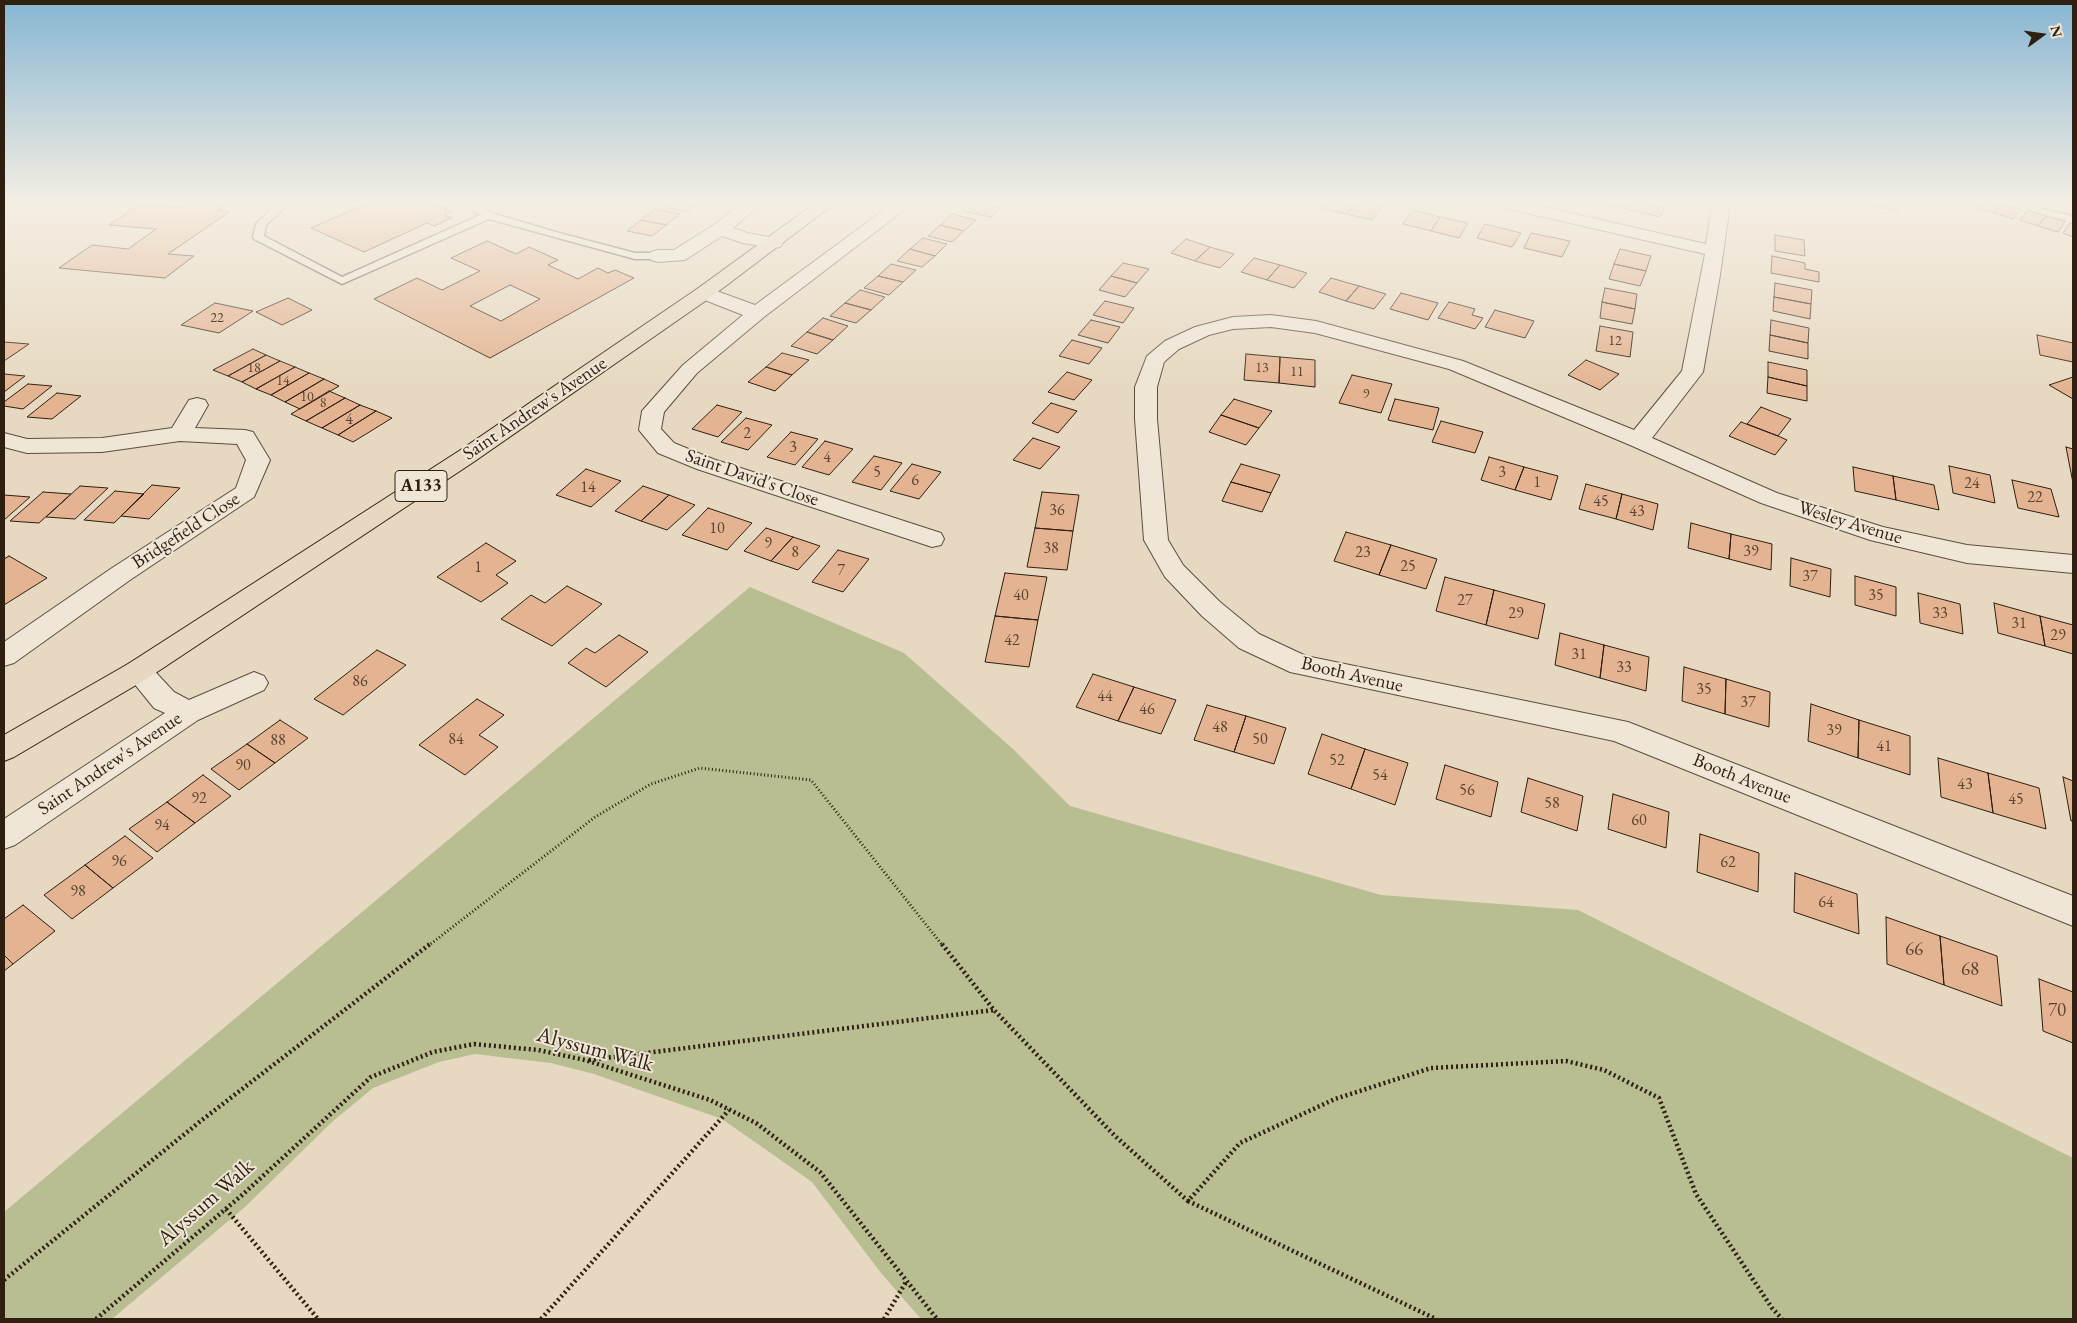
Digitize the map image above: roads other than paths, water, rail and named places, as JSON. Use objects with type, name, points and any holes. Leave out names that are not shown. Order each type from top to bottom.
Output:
[{"type":"main road","name":"Saint Andrew's Avenue","points":[[4,749],[138,671],[467,456],[743,266]]},
{"type":"street","points":[[704,294],[757,313],[820,266]]},
{"type":"street","points":[[1638,440],[1692,372],[1711,266]]},
{"type":"street","name":"Saint David's Close","points":[[757,313],[690,369],[653,411],[650,430],[666,448],[705,464],[932,539]]},
{"type":"street","name":"Booth Avenue","points":[[1638,440],[1456,366],[1316,327],[1271,321],[1233,323],[1202,331],[1172,345],[1154,360],[1146,387],[1146,419],[1156,540],[1174,571],[1211,609],[1249,641],[1300,665],[1618,730],[2073,911]]},
{"type":"street","points":[[180,434],[197,405]]},
{"type":"street","name":"Bridgefield Close","points":[[4,440],[26,446],[102,445],[180,434],[245,438],[258,460],[246,492],[121,574],[4,656]]},
{"type":"street","name":"Wesley Avenue","points":[[1638,440],[1770,498],[1879,534],[1967,554],[2073,564]]},
{"type":"street","name":"Saint Andrew's Avenue","points":[[4,836],[188,712],[164,700],[138,671]]},
{"type":"street","points":[[188,712],[254,683]]},
{"type":"lane","points":[[313,266],[342,281],[376,266]]}]
